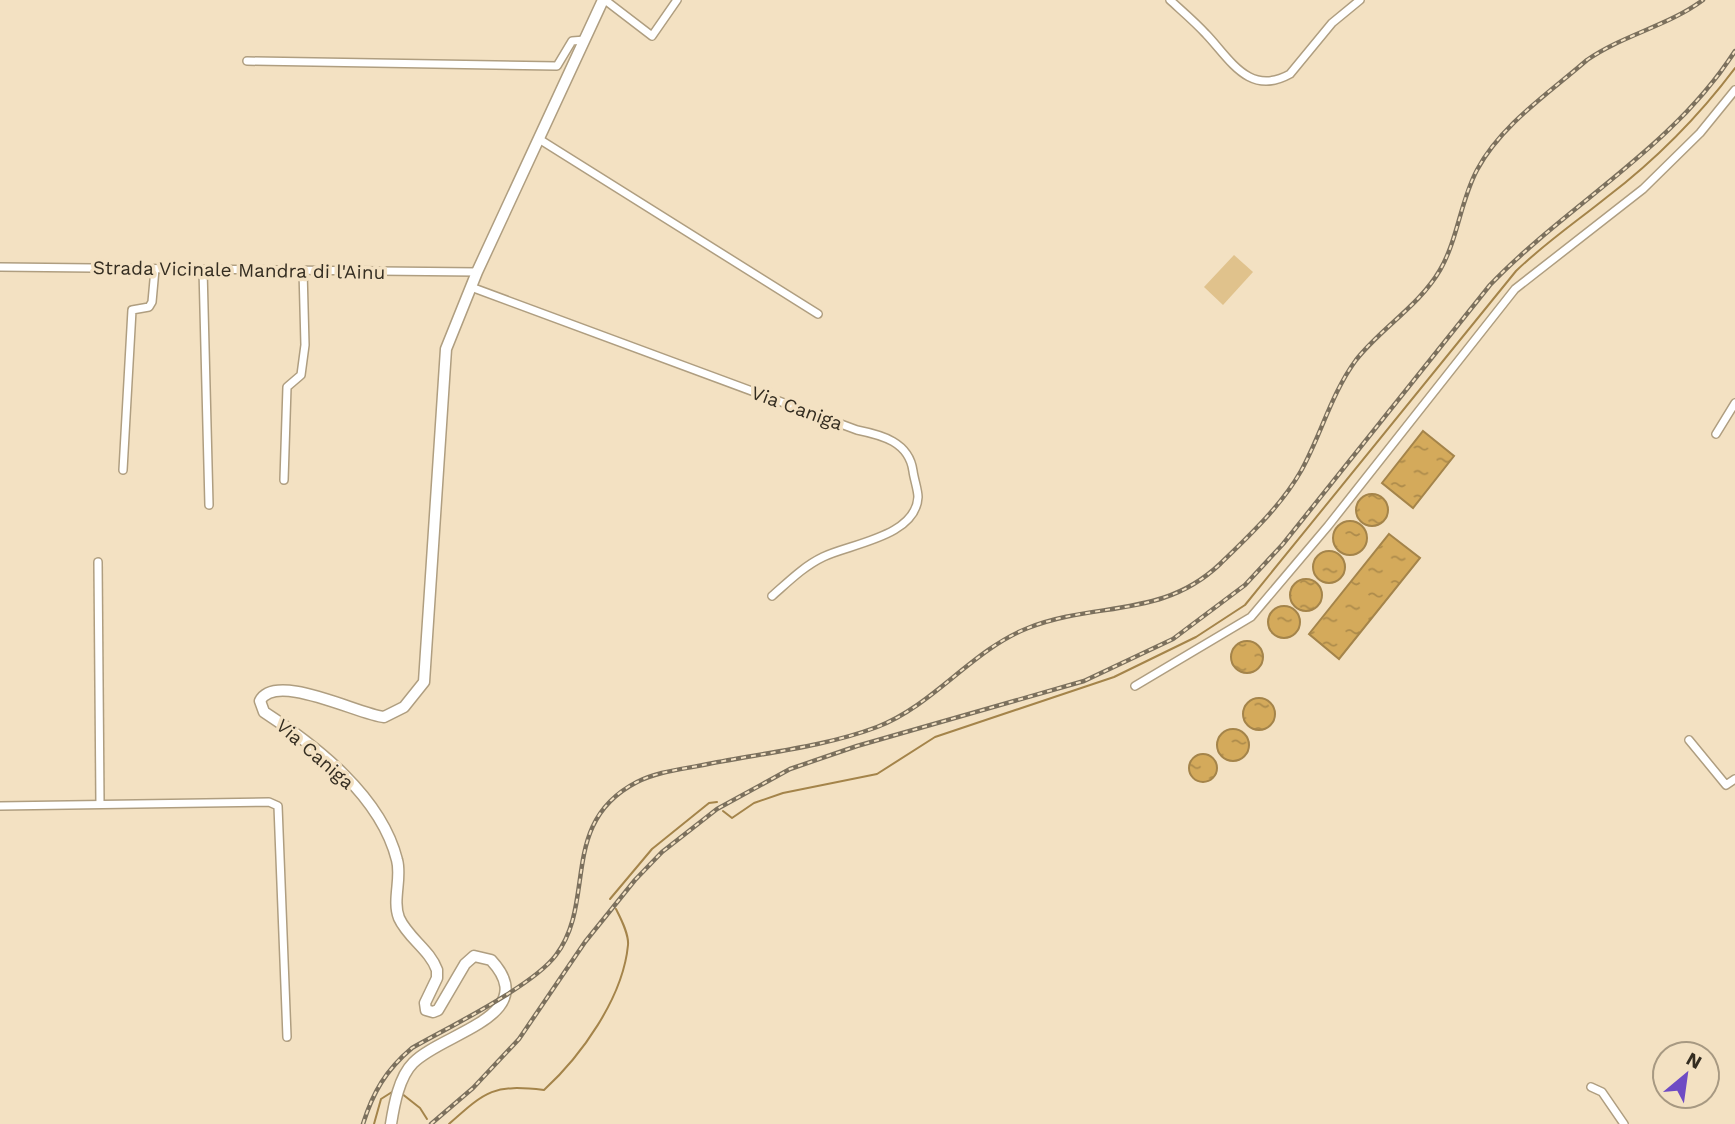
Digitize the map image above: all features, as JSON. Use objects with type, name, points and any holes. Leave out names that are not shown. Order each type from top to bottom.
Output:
[{"type":"street","points":[[604,0],[652,36],[677,0]]},
{"type":"street","name":"Via Caniga","points":[[391,1124],[401,1086],[414,1061],[488,1017],[503,1004],[508,992],[504,978],[491,960],[474,956],[465,964],[438,1010],[426,1010],[425,1003],[437,978],[437,970],[400,919],[398,863],[384,827],[359,792],[297,734],[264,712],[260,704],[264,694],[279,690],[317,696],[384,717],[404,707],[422,687],[427,670],[445,356],[477,272],[604,0]]},
{"type":"street","points":[[1170,0],[1207,35],[1234,69],[1250,77],[1265,80],[1282,79],[1290,74],[1332,23],[1360,0]]},
{"type":"street","points":[[247,61],[557,66],[572,41],[584,40]]},
{"type":"street","points":[[1135,686],[1251,617],[1328,526],[1515,289],[1643,189],[1700,133],[1735,90]]},
{"type":"street","points":[[539,139],[818,314]]},
{"type":"street","name":"Strada Vicinale Mandra di l'Ainu","points":[[0,267],[477,272]]},
{"type":"street","points":[[123,470],[132,310],[149,307],[152,302],[155,269]]},
{"type":"street","points":[[202,269],[209,505]]},
{"type":"street","points":[[284,480],[287,387],[301,375],[305,345],[303,270]]},
{"type":"street","name":"Via Caniga","points":[[471,287],[857,430],[878,434],[900,446],[912,468],[918,497],[909,517],[897,527],[861,546],[822,557],[772,596]]},
{"type":"street","points":[[1716,435],[1735,402]]},
{"type":"street","points":[[98,562],[100,804]]},
{"type":"street","points":[[1689,740],[1726,785],[1735,779]]},
{"type":"street","points":[[0,806],[269,802],[278,806],[287,1037]]},
{"type":"street","points":[[1591,1087],[1602,1092],[1624,1124]]},
{"type":"shaded area","points":[[1234,255],[1253,272],[1223,305],[1204,287]]},
{"type":"water","points":[[1423,431],[1454,456],[1413,508],[1382,483]]},
{"type":"water","points":[[1372,494],[1383,499],[1388,510],[1383,521],[1372,526],[1361,521],[1356,510],[1361,499]]},
{"type":"water","points":[[1350,521],[1362,526],[1367,538],[1362,550],[1350,555],[1338,550],[1333,538],[1338,526]]},
{"type":"water","points":[[1389,534],[1420,558],[1339,659],[1309,634]]},
{"type":"water","points":[[1329,551],[1341,555],[1345,567],[1341,579],[1329,583],[1317,579],[1313,567],[1317,555]]},
{"type":"water","points":[[1306,579],[1318,583],[1322,595],[1318,607],[1306,611],[1294,607],[1290,595],[1294,583]]},
{"type":"water","points":[[1284,606],[1295,611],[1300,622],[1295,633],[1284,638],[1273,633],[1268,622],[1273,611]]},
{"type":"water","points":[[1247,641],[1258,646],[1263,657],[1258,668],[1247,673],[1236,668],[1231,657],[1236,646]]},
{"type":"water","points":[[1259,698],[1270,703],[1275,714],[1270,725],[1259,730],[1248,725],[1243,714],[1248,703]]},
{"type":"water","points":[[1233,729],[1244,734],[1249,745],[1244,756],[1233,761],[1222,756],[1217,745],[1222,734]]},
{"type":"water","points":[[1203,754],[1213,758],[1217,768],[1213,778],[1203,782],[1193,778],[1189,768],[1193,758]]},
{"type":"waterway","points":[[723,811],[732,818],[754,803],[783,793],[877,774],[935,737],[1114,677],[1196,637],[1245,605],[1516,271],[1659,153],[1735,68]]},
{"type":"waterway","points":[[610,899],[652,849],[709,803],[717,802]]},
{"type":"waterway","points":[[449,1124],[491,1092],[513,1088],[544,1090],[586,1043],[609,1005],[624,965],[628,941],[616,909]]},
{"type":"waterway","points":[[374,1124],[381,1099],[392,1092]]},
{"type":"waterway","points":[[401,1093],[420,1108],[427,1119]]},
{"type":"railway","points":[[363,1124],[382,1082],[412,1048],[510,993],[545,967],[556,955],[568,934],[575,911],[587,841],[597,819],[613,799],[637,782],[663,773],[815,745],[877,727],[917,705],[989,650],[1028,628],[1079,614],[1152,601],[1198,581],[1220,564],[1264,520],[1293,484],[1347,373],[1356,360],[1422,295],[1440,270],[1451,246],[1471,182],[1499,138],[1527,110],[1587,60],[1675,17],[1703,0]]},
{"type":"railway","points":[[431,1124],[473,1088],[519,1039],[585,942],[635,880],[662,852],[717,809],[790,769],[857,746],[1084,681],[1173,639],[1245,585],[1283,544],[1490,285],[1521,255],[1651,146],[1710,86],[1735,51]]}]
